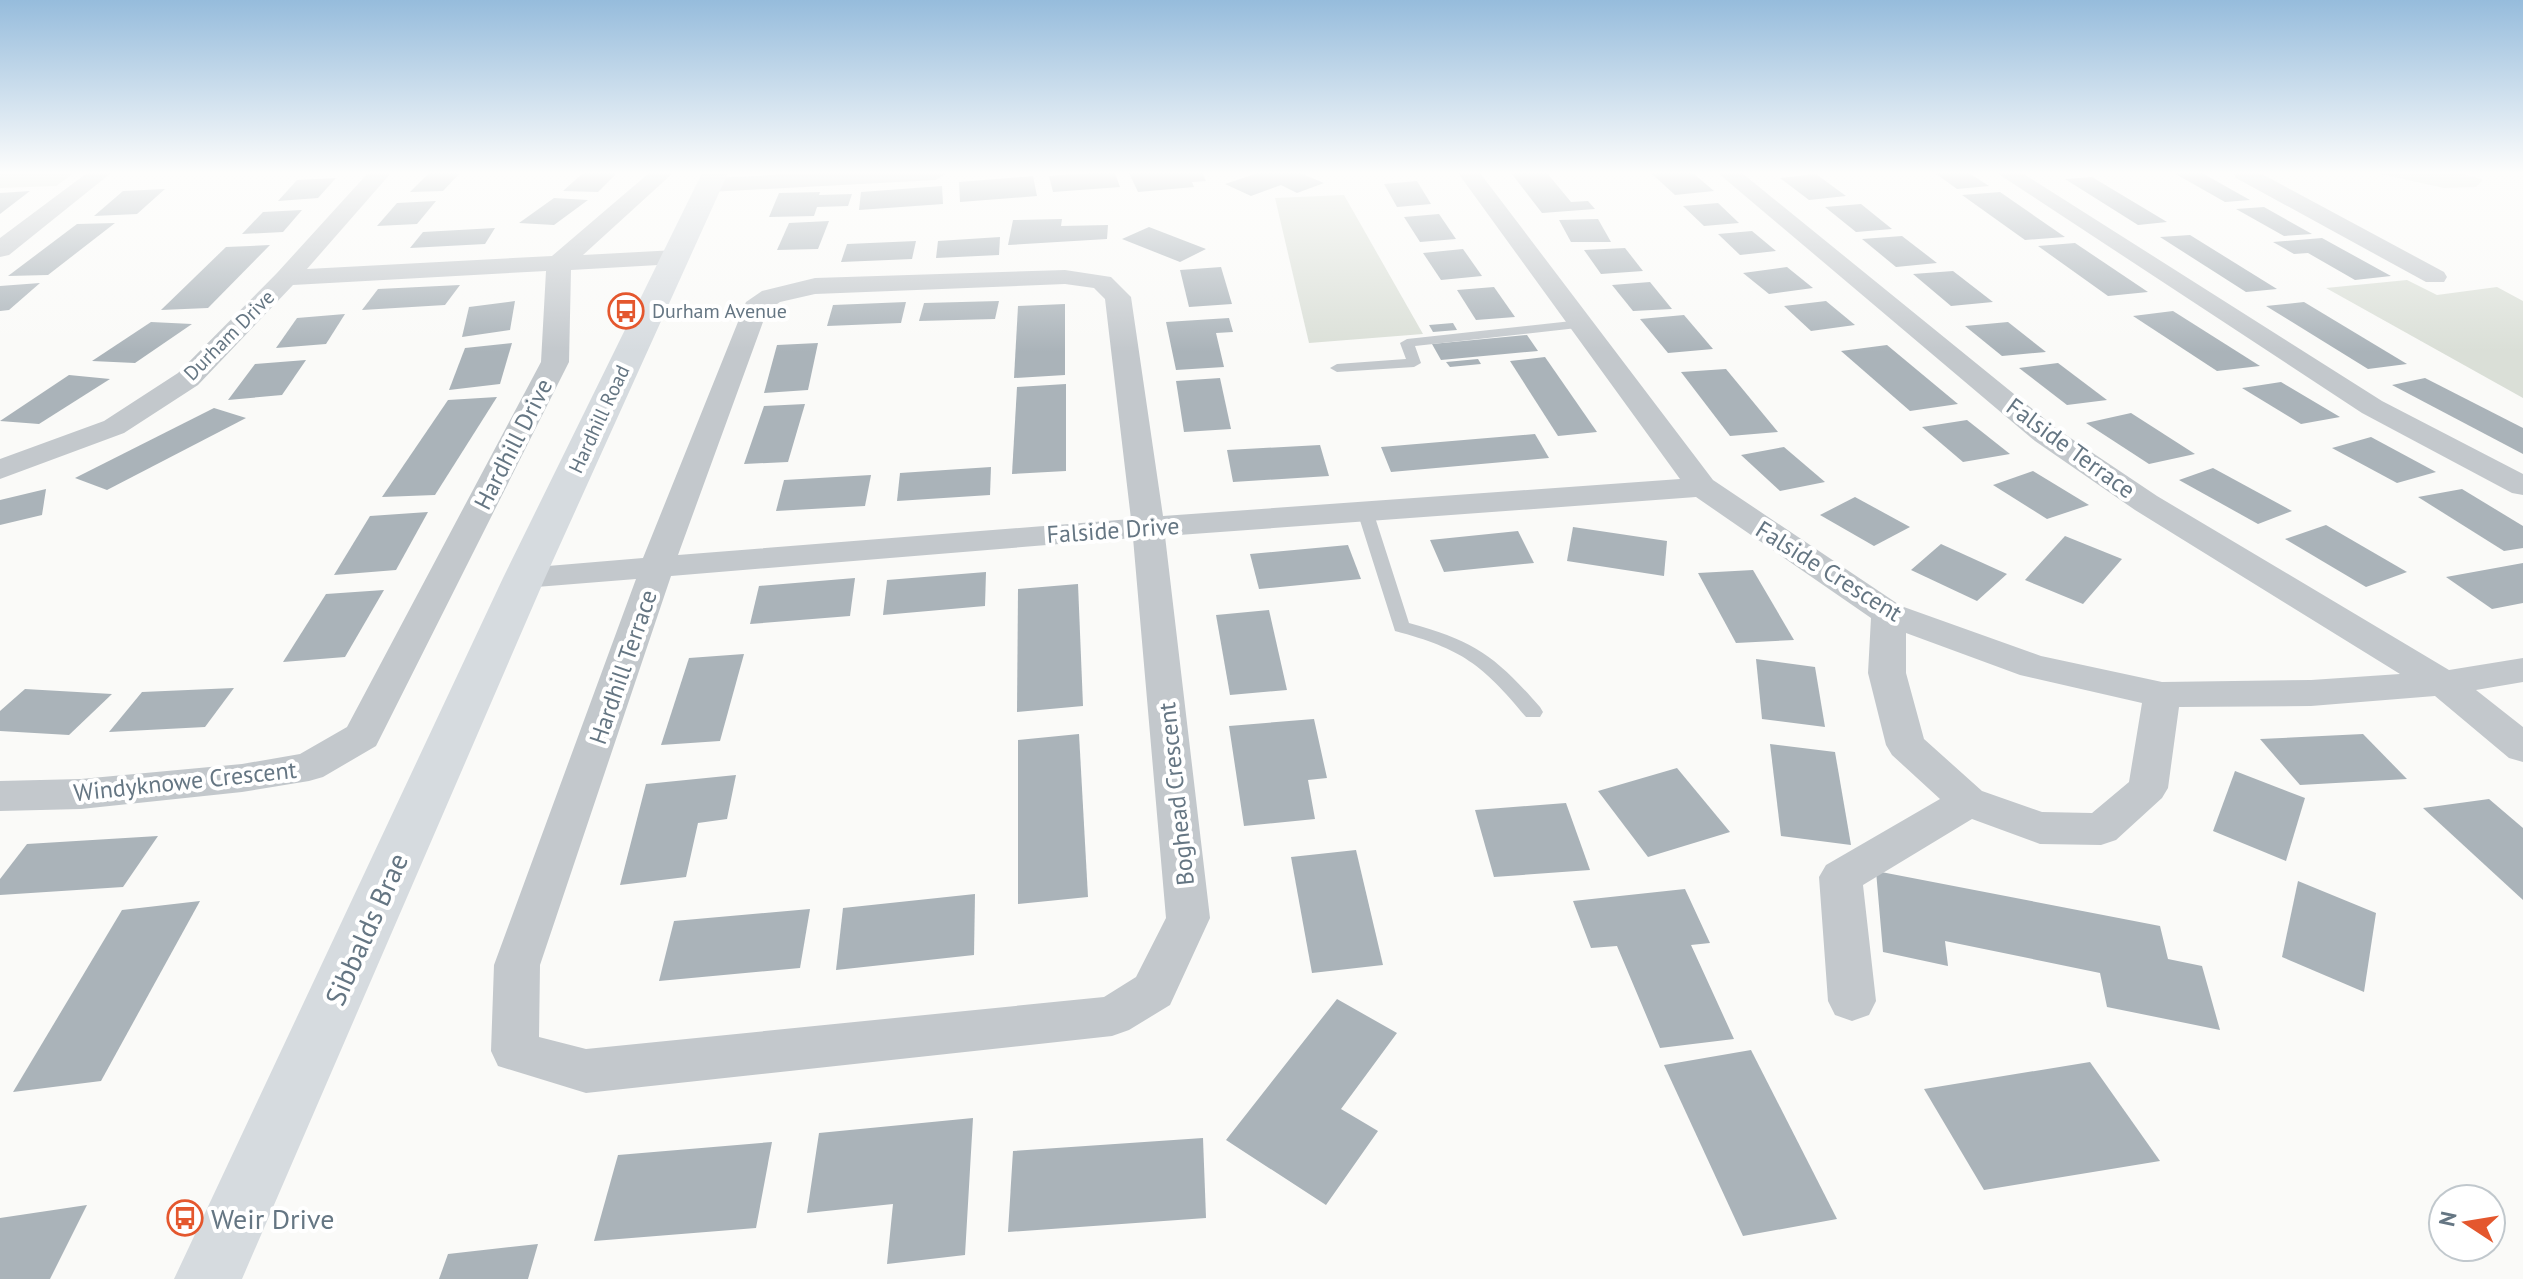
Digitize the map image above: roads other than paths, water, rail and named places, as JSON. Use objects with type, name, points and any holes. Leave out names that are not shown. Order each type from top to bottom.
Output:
[{"type":"main road","name":"Hardhill Road","points":[[524,578],[687,233]]},
{"type":"main road","name":"Sibbalds Brae","points":[[208,1279],[524,578]]},
{"type":"street","points":[[0,250],[22,233]]},
{"type":"street","name":"Durham Drive","points":[[0,470],[114,427],[188,379],[327,233]]},
{"type":"street","points":[[559,263],[594,233]]},
{"type":"street","name":"Falside Crescent","points":[[1513,233],[1702,487],[1889,614],[2033,666],[2162,695],[2311,693],[2443,683],[2523,670]]},
{"type":"street","name":"Falside Terrace","points":[[1801,233],[2046,435],[2146,503],[2443,683]]},
{"type":"street","points":[[2101,233],[2372,407],[2523,486]]},
{"type":"street","points":[[2354,233],[2435,277]]},
{"type":"street","points":[[286,278],[676,257]]},
{"type":"street","name":"Hardhill Drive","points":[[362,736],[555,362],[559,263]]},
{"type":"street","name":"Boghead Crescent","points":[[515,1051],[586,1071],[1112,1016],[1153,991],[1188,918],[1148,527],[1118,297],[1102,282],[1065,277],[815,286],[771,296]]},
{"type":"street","name":"Hardhill Terrace","points":[[515,1051],[517,965],[747,322],[755,307],[771,296]]},
{"type":"street","name":"Falside Drive","points":[[524,578],[1148,527],[1702,487]]},
{"type":"street","points":[[1889,614],[1887,673],[1906,745],[1968,802],[2040,828],[2101,829],[2148,788],[2162,695]]},
{"type":"street","points":[[2443,683],[2523,748]]},
{"type":"street","name":"Windyknowe Crescent","points":[[0,796],[81,794],[242,778],[309,767],[362,736]]},
{"type":"street","points":[[1852,1001],[1841,877],[1968,802]]},
{"type":"lane","points":[[1337,368],[1414,363],[1407,343],[1581,324]]},
{"type":"lane","points":[[1365,511],[1401,627],[1468,647],[1491,662],[1533,712]]},
{"type":"place","name":"Durham Avenue","points":[[626,311]]},
{"type":"place","name":"Weir Drive","points":[[185,1218]]}]
